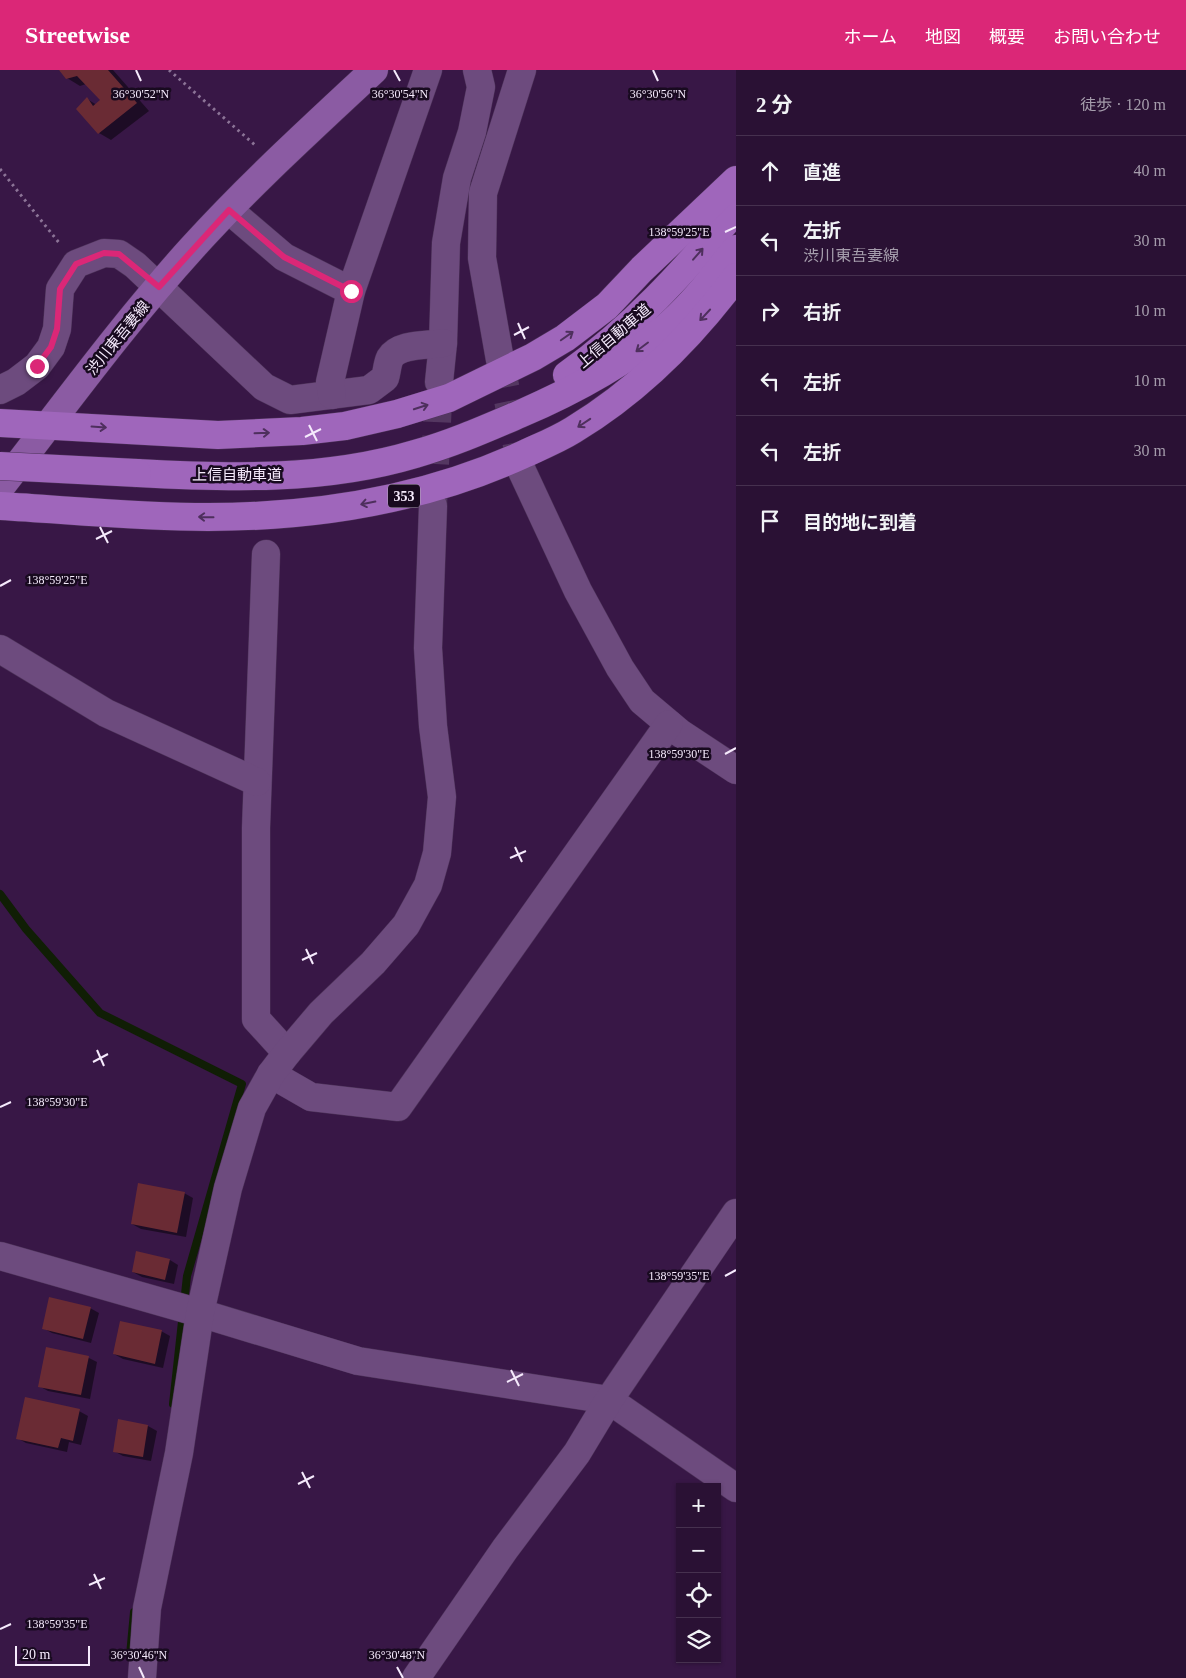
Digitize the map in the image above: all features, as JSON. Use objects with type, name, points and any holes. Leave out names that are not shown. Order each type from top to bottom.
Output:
[{"type":"highway","points":[[0,423],[51,424],[218,435],[302,431],[345,426],[388,416],[449,398],[533,357],[565,338],[600,311],[736,180]]},
{"type":"highway","name":"上信自動車道","points":[[470,436],[595,356],[669,288],[736,210]]},
{"type":"highway","name":"上信自動車道","points":[[0,466],[193,476],[280,476],[351,468],[404,457],[470,436],[546,403],[603,373],[664,330],[691,303],[736,249]]},
{"type":"highway","name":"353","points":[[0,506],[207,517],[275,515],[353,506],[454,483],[494,468],[572,431],[614,403],[647,375],[723,295],[736,277]]},
{"type":"main road","name":"渋川東吾妻線","points":[[0,488],[125,326],[159,287],[274,163],[374,70]]},
{"type":"street","points":[[332,395],[330,382],[351,291],[428,70]]},
{"type":"street","points":[[439,382],[443,343],[446,243],[457,178],[472,132],[481,87],[477,70]]},
{"type":"street","points":[[500,360],[482,258],[483,193],[522,70]]},
{"type":"street","points":[[229,210],[284,257],[351,291]]},
{"type":"street","points":[[0,390],[16,382],[37,366],[51,347],[57,329],[60,289],[76,264],[104,253],[119,254],[159,287],[264,387],[290,400],[369,390],[385,378],[389,359],[396,352],[404,348],[443,343]]},
{"type":"street","points":[[522,471],[578,591],[620,668],[642,701],[669,724],[736,770]]},
{"type":"street","points":[[142,1678],[147,1608],[179,1453],[199,1312],[228,1188],[252,1108],[279,1063],[321,1013],[373,963],[406,925],[428,885],[437,853],[442,797],[433,726],[428,648],[433,506]]},
{"type":"street","points":[[266,554],[257,782],[256,1019],[279,1063],[311,1097],[398,1107],[669,724]]},
{"type":"street","points":[[0,649],[106,713],[257,782]]},
{"type":"street","points":[[416,1678],[505,1550],[577,1453],[609,1400],[736,1213]]},
{"type":"street","points":[[0,1256],[199,1312],[358,1361],[609,1400],[736,1488]]},
{"type":"path","points":[[169,70],[274,163]]},
{"type":"path","points":[[0,169],[76,264]]},
{"type":"building","points":[[59,70],[108,70],[137,103],[98,134],[76,109],[87,97],[93,106],[100,100],[77,76],[66,79]]},
{"type":"building","points":[[138,1183],[185,1192],[177,1233],[131,1224]]},
{"type":"building","points":[[136,1251],[170,1259],[165,1280],[132,1272]]},
{"type":"building","points":[[49,1297],[91,1307],[83,1339],[42,1329]]},
{"type":"building","points":[[120,1321],[162,1330],[155,1364],[113,1354]]},
{"type":"building","points":[[46,1347],[89,1356],[81,1395],[38,1387]]},
{"type":"building","points":[[25,1397],[80,1409],[73,1441],[61,1438],[58,1448],[16,1439]]},
{"type":"building","points":[[118,1419],[148,1425],[143,1457],[113,1452]]},
{"type":"waterway","points":[[0,894],[26,929],[100,1013],[242,1084],[187,1276],[173,1404]]},
{"type":"waterway","points":[[130,1655],[134,1612]]},
{"type":"tunnel","points":[[500,360],[522,471]]},
{"type":"tunnel","points":[[433,506],[439,382]]},
{"type":"route","points":[[37,366],[51,347],[57,329],[60,289],[76,264],[104,253],[119,254],[135,265],[159,287],[192,248],[229,210],[245,226],[284,257],[351,291]]}]
